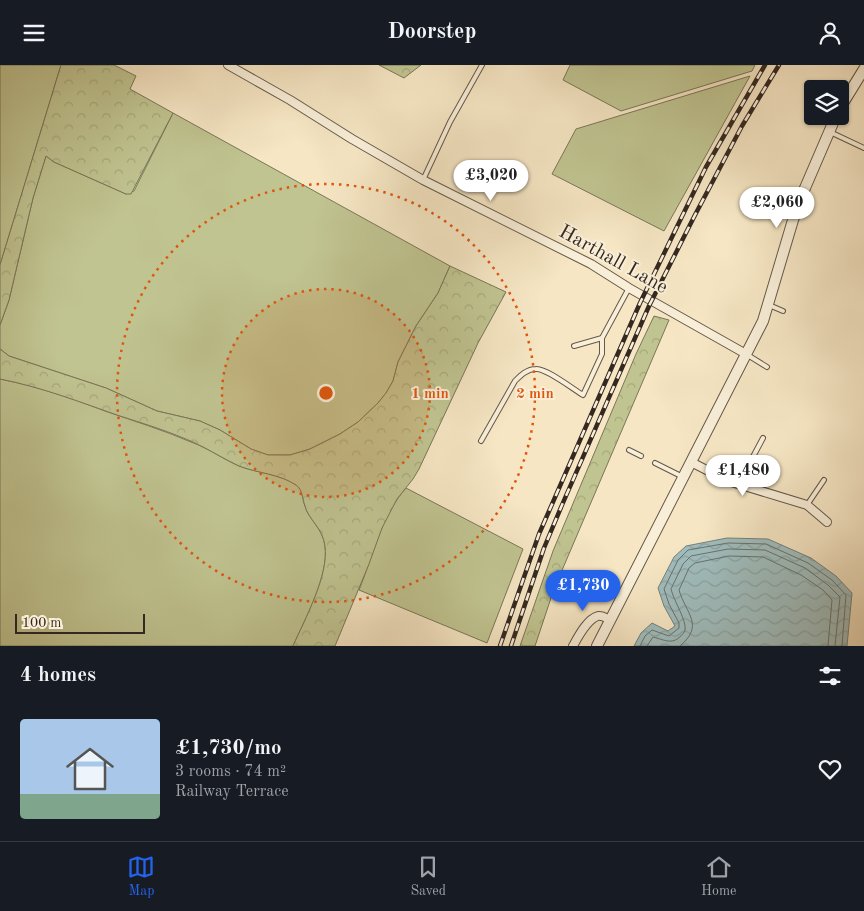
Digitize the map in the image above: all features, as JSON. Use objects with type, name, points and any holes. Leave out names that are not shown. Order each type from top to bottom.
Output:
[{"type":"street","name":"Harthall Lane","points":[[228,65],[290,100],[423,181],[591,264],[628,289],[746,354]]},
{"type":"street","points":[[849,93],[864,69]]},
{"type":"street","points":[[597,646],[763,321],[793,220],[832,125]]},
{"type":"street","points":[[691,462],[719,477],[806,505],[826,522]]},
{"type":"street","points":[[573,646],[591,620],[602,616],[610,620]]},
{"type":"lane","points":[[423,181],[450,122],[482,65]]},
{"type":"lane","points":[[829,132],[864,148]]},
{"type":"lane","points":[[481,441],[515,381],[528,371],[542,370],[583,395],[602,354],[602,338],[628,289]]},
{"type":"lane","points":[[769,305],[783,311]]},
{"type":"lane","points":[[574,346],[602,338]]},
{"type":"lane","points":[[746,354],[767,367]]},
{"type":"lane","points":[[739,483],[763,439]]},
{"type":"lane","points":[[629,450],[641,456]]},
{"type":"lane","points":[[655,463],[683,477]]},
{"type":"lane","points":[[806,505],[824,480]]},
{"type":"green space","points":[[0,65],[61,65],[0,265]]},
{"type":"green space","points":[[61,65],[114,65],[136,76],[130,89],[173,113],[131,194],[126,194],[54,162],[46,156],[33,198],[9,300],[0,325],[0,265]]},
{"type":"green space","points":[[379,65],[421,65],[404,78]]},
{"type":"green space","points":[[570,65],[755,65],[752,71],[621,111],[563,80]]},
{"type":"green space","points":[[750,76],[664,231],[552,174],[576,129]]},
{"type":"green space","points":[[173,113],[450,266],[438,293],[416,326],[398,362],[393,381],[386,393],[358,422],[340,434],[310,449],[290,455],[268,455],[251,449],[220,430],[200,421],[157,411],[106,388],[9,356],[0,349],[0,325],[9,300],[33,198],[46,156],[54,162],[126,194],[134,191]]},
{"type":"green space","points":[[450,266],[506,292],[478,343],[419,469],[397,499],[382,528],[335,646],[293,646],[315,597],[325,558],[324,540],[307,511],[301,492],[296,485],[283,478],[239,466],[195,443],[167,432],[45,391],[0,379],[0,349],[9,356],[106,388],[157,411],[200,421],[220,430],[251,449],[268,455],[290,455],[310,449],[340,434],[358,422],[378,403],[393,381],[398,362],[416,326],[438,293]]},
{"type":"green space","points":[[654,316],[669,320],[554,589],[535,646],[520,646],[553,551],[636,354]]},
{"type":"green space","points":[[0,379],[53,393],[159,430],[197,444],[239,466],[283,478],[296,485],[301,492],[309,515],[324,540],[325,558],[315,597],[293,646],[0,646]]},
{"type":"green space","points":[[406,488],[523,549],[487,643],[359,590],[378,537],[390,511]]},
{"type":"water","points":[[727,538],[768,539],[811,558],[836,576],[852,593],[847,646],[634,646],[641,633],[652,623],[668,631],[675,626],[664,606],[658,588],[674,557],[686,546]]},
{"type":"railway","points":[[500,646],[539,534],[640,303],[706,167],[765,65]]},
{"type":"railway","points":[[511,646],[544,548],[649,306],[742,126],[779,65]]}]
